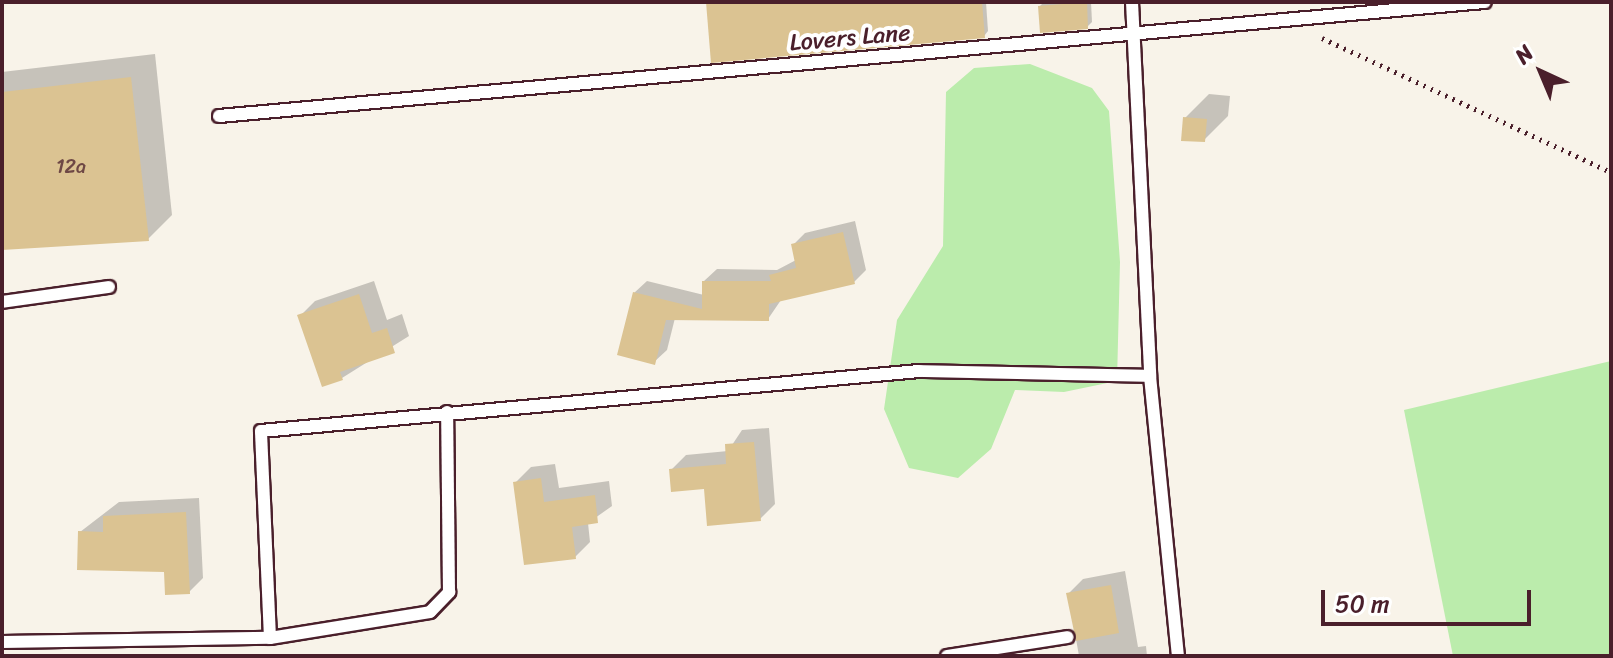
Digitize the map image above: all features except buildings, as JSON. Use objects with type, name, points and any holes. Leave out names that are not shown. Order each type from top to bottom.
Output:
[{"type":"lane","points":[[1132,2],[1137,35],[1150,376],[1178,656]]},
{"type":"lane","name":"Lovers Lane","points":[[219,116],[1485,2]]},
{"type":"lane","points":[[2,302],[109,287]]},
{"type":"lane","points":[[270,638],[261,431],[919,371],[1150,376]]},
{"type":"lane","points":[[2,642],[270,638],[403,620],[430,612],[449,592],[447,412]]},
{"type":"lane","points":[[947,656],[1068,637]]},
{"type":"path","points":[[1285,21],[1611,172]]},
{"type":"green space","points":[[1030,64],[1092,88],[1109,111],[1120,262],[1117,381],[1064,392],[1015,390],[991,449],[958,478],[909,468],[884,409],[897,320],[943,246],[946,92],[974,68]]},
{"type":"green space","points":[[1611,361],[1611,656],[1453,656],[1404,410]]}]
